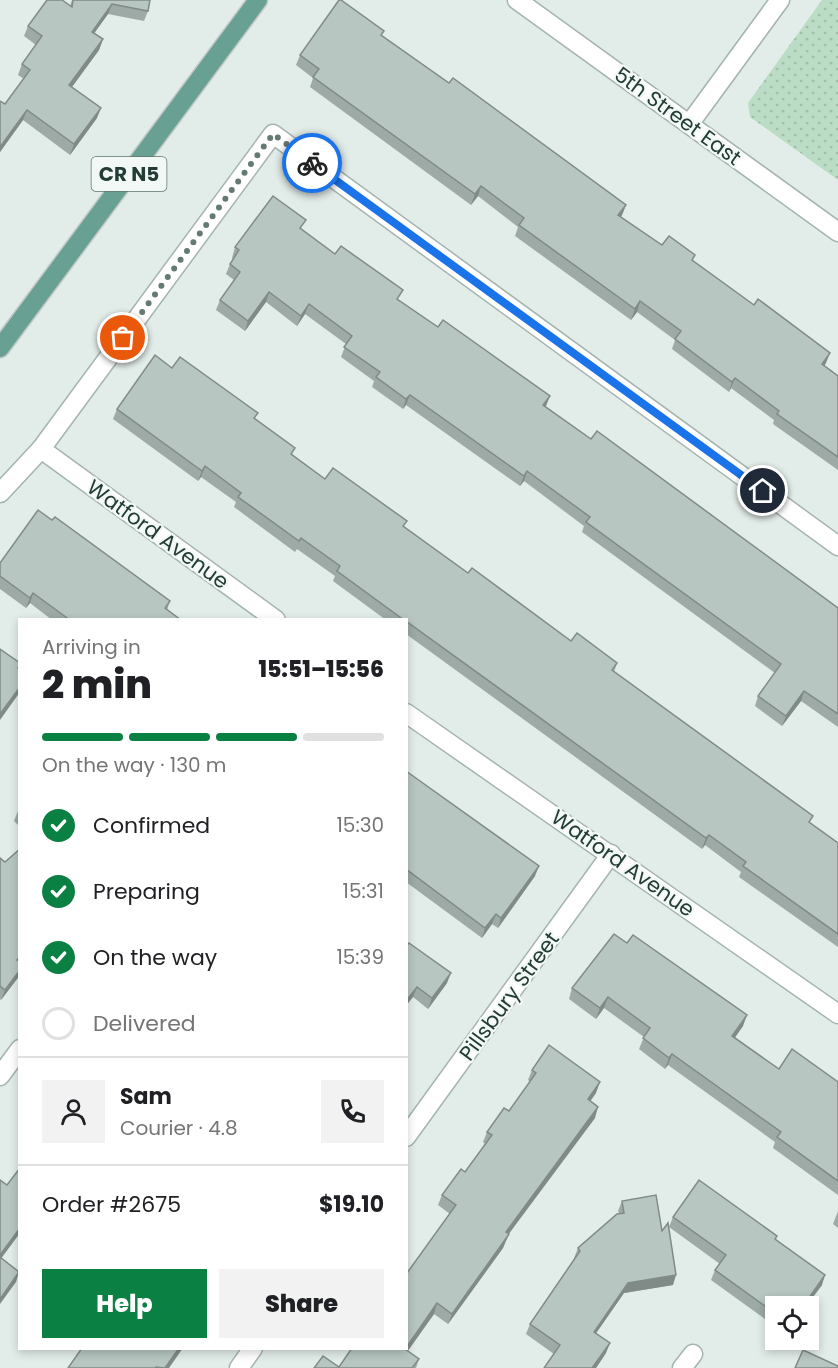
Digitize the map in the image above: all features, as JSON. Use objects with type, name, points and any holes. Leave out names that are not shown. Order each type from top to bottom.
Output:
[{"type":"main road","name":"CR N5","points":[[0,348],[258,0]]},
{"type":"street","name":"5th Street East","points":[[517,0],[838,232]]},
{"type":"street","points":[[690,123],[780,0]]},
{"type":"street","points":[[0,493],[41,449],[273,134],[838,546]]},
{"type":"street","name":"Watford Avenue","points":[[41,449],[273,618]]},
{"type":"street","name":"Watford Avenue","points":[[408,714],[838,1014]]},
{"type":"street","name":"Pillsbury Street","points":[[408,1134],[611,854]]},
{"type":"street","points":[[0,1076],[18,1052]]},
{"type":"street","points":[[239,1368],[252,1350]]},
{"type":"green space","points":[[822,0],[838,0],[838,180],[750,117],[748,103]]},
{"type":"building","points":[[47,0],[62,0],[72,7],[73,0],[150,0],[148,11],[112,4],[92,32],[103,39],[69,85],[101,108],[74,144],[27,110],[0,147],[0,101],[5,104],[30,70],[22,64],[42,36],[28,26]]},
{"type":"building","points":[[339,0],[384,31],[381,35],[449,83],[453,78],[626,205],[618,215],[662,245],[669,236],[695,255],[692,260],[754,305],[758,299],[830,353],[822,364],[838,376],[838,457],[777,414],[779,411],[735,378],[732,382],[675,339],[681,331],[640,301],[635,309],[519,225],[524,218],[481,186],[475,194],[313,77],[319,69],[300,55]]},
{"type":"building","points":[[273,196],[306,220],[300,228],[335,254],[341,246],[403,290],[397,299],[438,327],[443,320],[550,396],[543,405],[591,439],[597,431],[838,608],[838,714],[804,691],[786,716],[758,696],[781,664],[586,522],[590,517],[527,471],[524,476],[410,395],[406,399],[376,377],[380,372],[344,347],[352,336],[309,304],[301,316],[269,292],[248,321],[220,300],[240,272],[230,264],[239,250],[235,247]]},
{"type":"building","points":[[155,355],[172,368],[180,357],[258,413],[254,418],[295,448],[291,454],[325,479],[333,468],[407,521],[403,526],[468,573],[472,568],[571,641],[577,633],[617,663],[612,670],[813,816],[809,822],[838,843],[838,934],[743,866],[746,862],[709,835],[706,838],[408,622],[408,618],[401,618],[337,571],[340,566],[301,538],[299,541],[238,497],[241,493],[205,466],[202,471],[117,409]]},
{"type":"building","points":[[38,510],[52,520],[55,517],[170,601],[165,608],[178,618],[67,618],[33,593],[30,598],[0,576],[0,563]]},
{"type":"building","points":[[0,649],[18,662],[18,690],[0,714]]},
{"type":"building","points":[[408,772],[539,866],[501,918],[496,914],[485,928],[408,870]]},
{"type":"building","points":[[18,851],[18,973],[5,990],[0,986],[0,858],[5,862]]},
{"type":"building","points":[[614,934],[627,943],[633,935],[747,1015],[732,1036],[779,1069],[792,1049],[838,1082],[838,1181],[777,1137],[781,1132],[672,1054],[669,1058],[643,1038],[650,1028],[608,997],[600,1008],[572,988]]},
{"type":"building","points":[[408,944],[451,973],[432,998],[417,987],[408,998]]},
{"type":"building","points":[[549,1045],[600,1082],[588,1099],[598,1107],[506,1232],[509,1234],[452,1314],[437,1303],[408,1345],[408,1272],[456,1205],[442,1195],[461,1169],[465,1172],[492,1135],[487,1132],[504,1108],[509,1111],[536,1073],[532,1070]]},
{"type":"building","points":[[18,1171],[18,1231],[0,1255],[0,1180],[7,1185]]},
{"type":"building","points":[[699,1180],[777,1236],[775,1239],[825,1275],[810,1296],[765,1296],[765,1306],[715,1270],[726,1255],[673,1217]]},
{"type":"building","points":[[656,1195],[662,1231],[668,1223],[676,1275],[628,1283],[594,1332],[610,1343],[592,1368],[544,1368],[560,1345],[530,1324],[580,1251],[578,1248],[617,1214],[624,1213],[622,1201]]},
{"type":"building","points":[[0,1257],[18,1273],[0,1299]]},
{"type":"building","points":[[81,1350],[178,1350],[165,1368],[68,1368]]},
{"type":"building","points":[[351,1350],[406,1350],[419,1359],[412,1368],[314,1368],[323,1356],[339,1367]]},
{"type":"building","points":[[803,1350],[838,1366],[838,1368],[795,1368]]},
{"type":"way so far","points":[[123,338],[273,134],[312,163]]},
{"type":"route","points":[[312,163],[763,491]]}]
